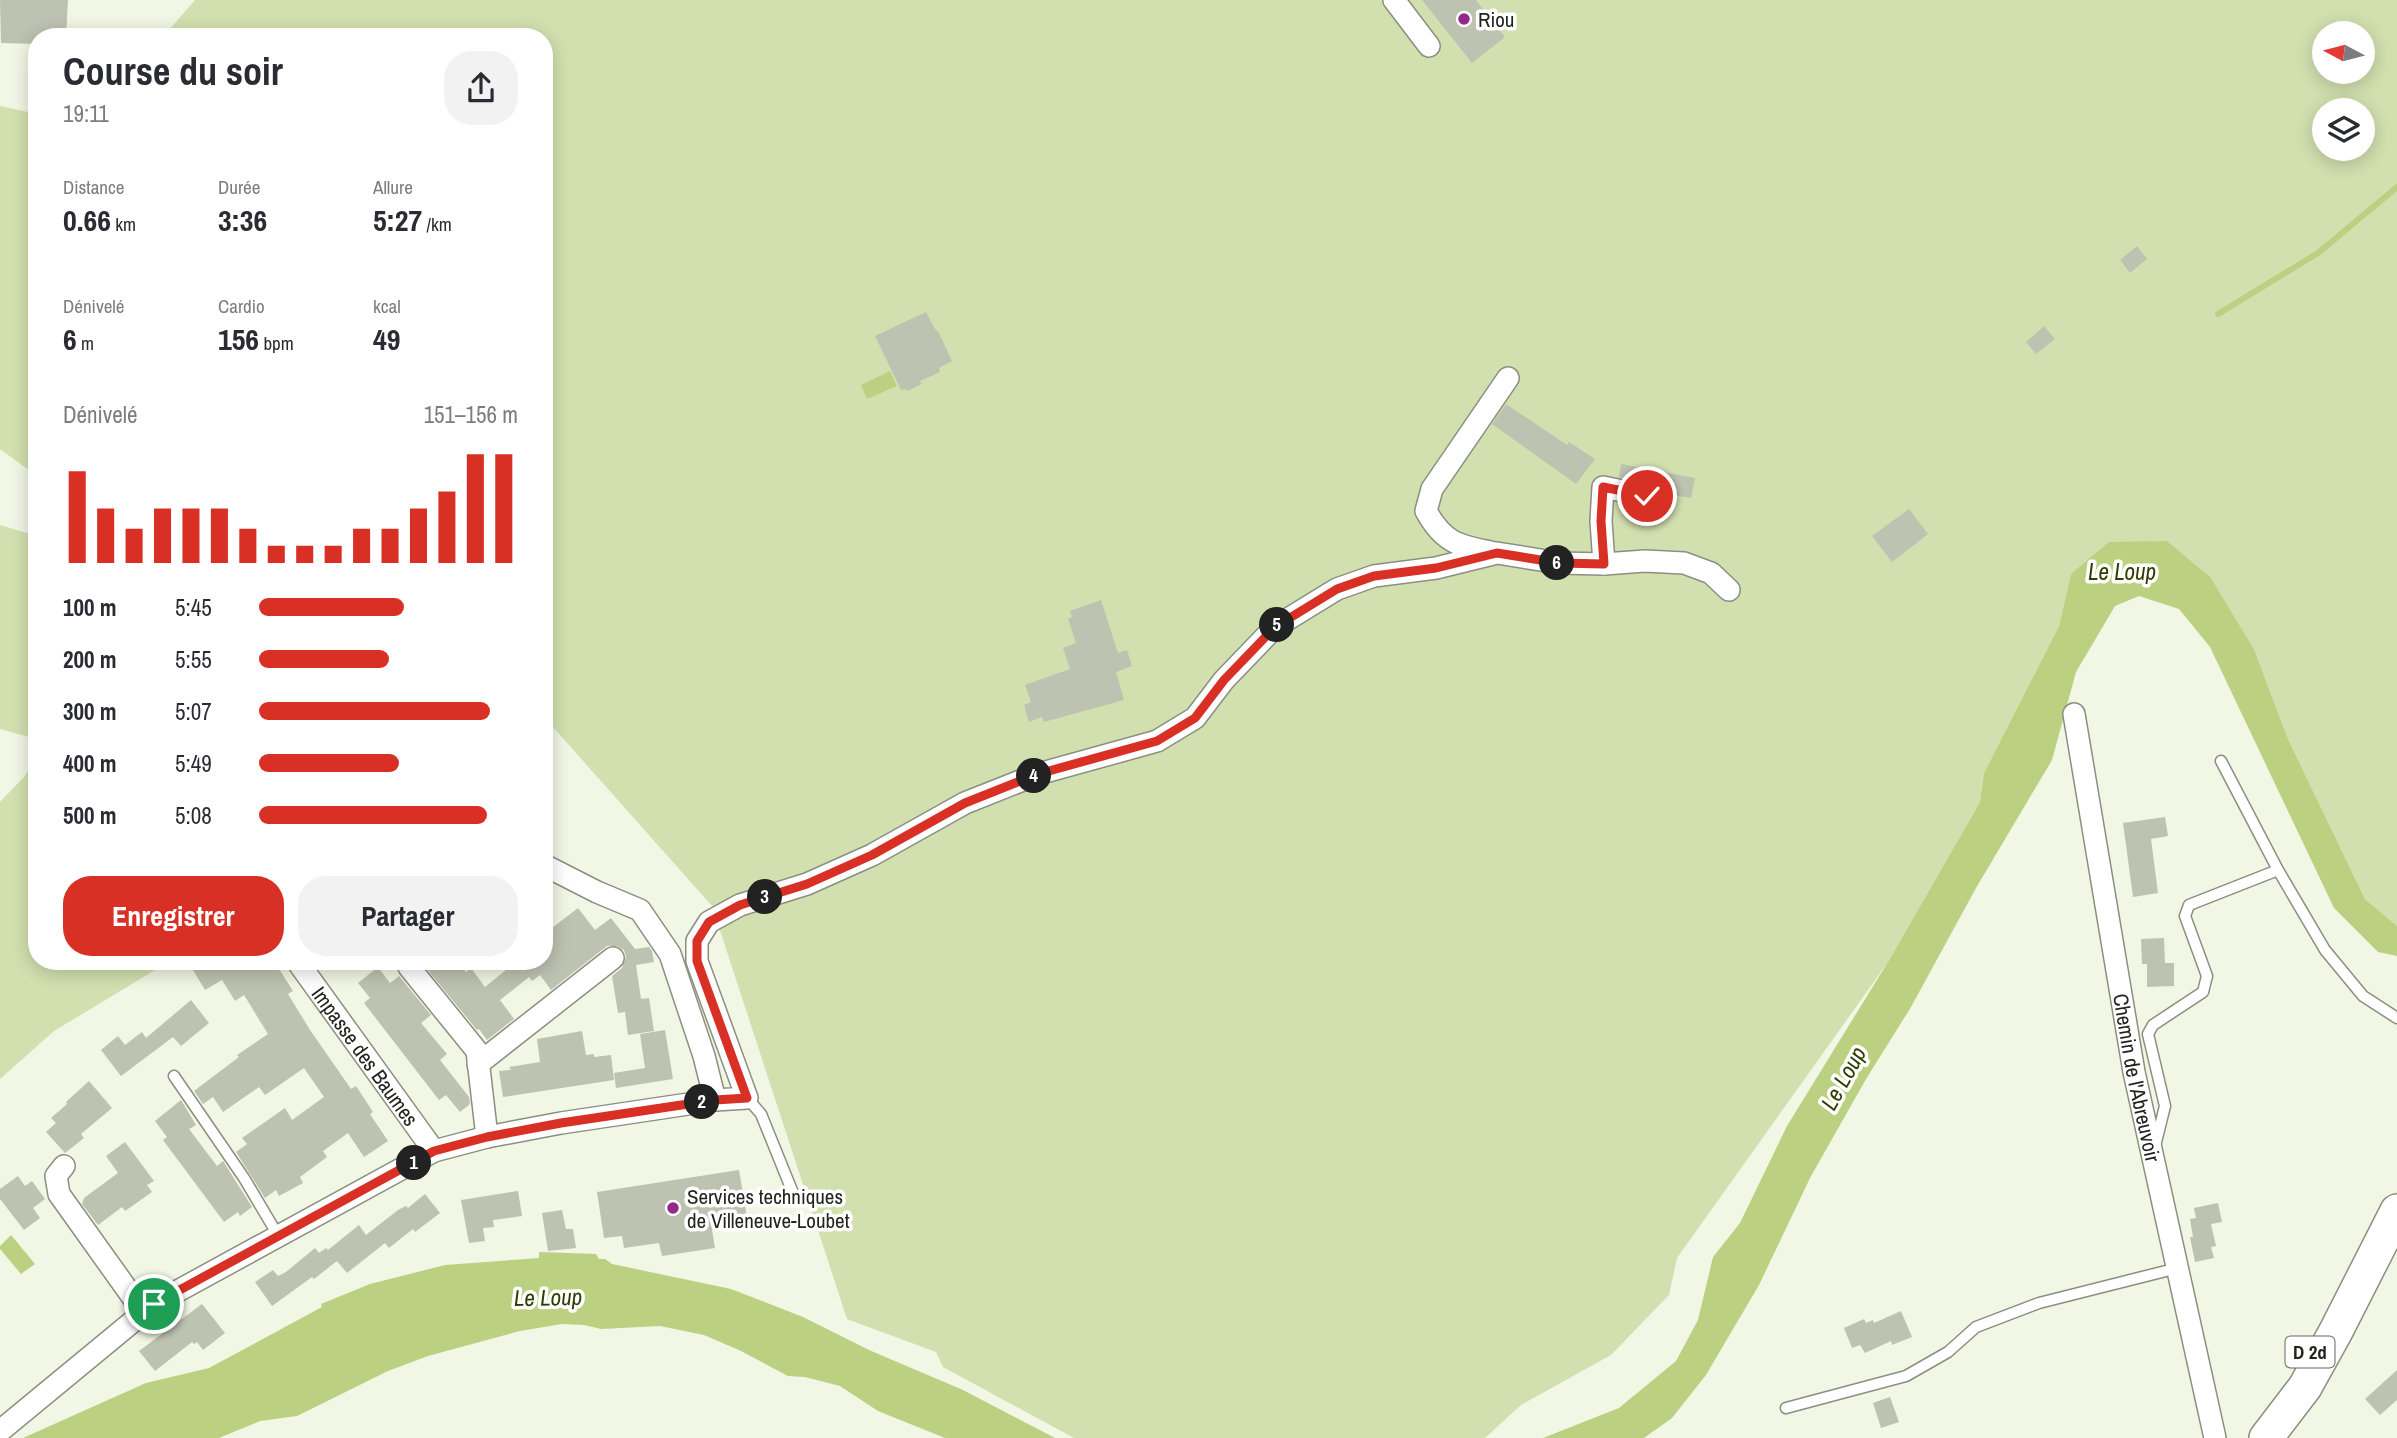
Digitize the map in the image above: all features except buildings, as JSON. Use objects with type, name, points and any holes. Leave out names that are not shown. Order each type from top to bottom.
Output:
[{"type":"main road","name":"D 2d","points":[[2266,1438],[2305,1387],[2397,1211]]},
{"type":"main road","name":"D 2d","points":[[2247,1438],[2370,1265]]},
{"type":"street","points":[[1394,0],[1429,46]]},
{"type":"street","points":[[1508,378],[1432,489],[1426,511],[1437,530],[1462,546],[1559,563],[1685,563],[1711,573],[1730,590]]},
{"type":"street","points":[[1604,564],[1601,521],[1603,487],[1647,496]]},
{"type":"street","points":[[0,1431],[154,1304],[434,1151],[487,1137],[561,1123],[715,1100],[747,1098],[697,961],[697,941],[709,922],[740,905],[807,884],[872,855],[977,798],[1038,774],[1157,741],[1195,718],[1224,680],[1275,627],[1337,589],[1374,576],[1436,568],[1497,553]]},
{"type":"street","name":"Chemin de l'Abreuvoir","points":[[2074,714],[2134,1072],[2215,1438]]},
{"type":"street","points":[[553,870],[640,910],[670,954],[704,1056],[715,1100]]},
{"type":"street","points":[[478,1064],[612,958]]},
{"type":"street","name":"Impasse des Baumes","points":[[303,970],[434,1151]]},
{"type":"street","points":[[411,970],[477,1051],[487,1137]]},
{"type":"street","points":[[64,1166],[56,1176],[59,1194],[144,1312]]},
{"type":"lane","points":[[2221,761],[2278,870],[2325,950],[2363,996],[2397,1018]]},
{"type":"lane","points":[[2153,1155],[2165,1106],[2148,1034],[2154,1025],[2203,992],[2207,976],[2185,916],[2189,905],[2278,870]]},
{"type":"lane","points":[[174,1076],[244,1178],[279,1237]]},
{"type":"lane","points":[[747,1098],[761,1114],[794,1198]]},
{"type":"lane","points":[[1786,1408],[1906,1376],[1948,1352],[1976,1327],[2039,1303],[2178,1268]]},
{"type":"shaded area","points":[[195,0],[2397,0],[2397,926],[2365,899],[2288,739],[2254,649],[2211,578],[2071,574],[2059,626],[1984,773],[1980,802],[1888,962],[1677,1258],[1669,1295],[1611,1355],[1521,1405],[1485,1438],[1074,1438],[943,1367],[936,1352],[847,1319],[712,906],[553,727],[553,28],[171,28]]},
{"type":"shaded area","points":[[0,106],[28,112],[28,469],[0,449]]},
{"type":"shaded area","points":[[0,525],[28,533],[28,737],[0,729]]},
{"type":"shaded area","points":[[28,771],[28,970],[155,970],[54,1031],[0,1079],[0,802]]},
{"type":"water","points":[[890,371],[897,386],[867,399],[861,385]]},
{"type":"water","name":"Le Loup","points":[[2167,541],[2211,578],[2254,649],[2288,739],[2365,899],[2397,926],[2397,956],[2378,952],[2334,908],[2210,647],[2179,609],[2139,596],[2115,606],[2076,672],[2052,760],[1810,1178],[1759,1285],[1706,1375],[1672,1418],[1644,1438],[1543,1438],[1619,1408],[1676,1361],[1698,1320],[1713,1257],[1740,1223],[1787,1126],[1888,962],[1980,802],[1984,773],[2059,626],[2071,574],[2109,542]]},
{"type":"water","points":[[11,1235],[35,1264],[21,1274],[0,1249]]},
{"type":"water","name":"Le Loup","points":[[539,1252],[596,1254],[599,1259],[605,1259],[612,1264],[731,1289],[803,1317],[869,1350],[963,1390],[1055,1438],[945,1438],[878,1411],[840,1386],[805,1377],[788,1376],[704,1335],[660,1326],[601,1329],[562,1324],[520,1331],[428,1356],[388,1371],[297,1416],[260,1421],[219,1438],[23,1438],[146,1383],[209,1368],[322,1307],[321,1304],[370,1284],[445,1265],[539,1258]]},
{"type":"waterway","points":[[2218,314],[2318,253],[2397,187]]},
{"type":"place","name":"Riou","points":[[1464,19]]},
{"type":"place","name":"Services techniques de Villeneuve-Loubet","points":[[673,1208]]},
{"type":"route","points":[[154,1304],[434,1151],[487,1137],[561,1123],[715,1100],[747,1098],[697,961],[697,941],[709,922],[740,905],[807,884],[872,855],[965,803],[1038,774],[1157,741],[1195,718],[1224,680],[1275,627],[1337,589],[1374,576],[1436,568],[1497,553],[1559,563],[1604,564],[1601,521],[1603,487],[1647,496]]}]
